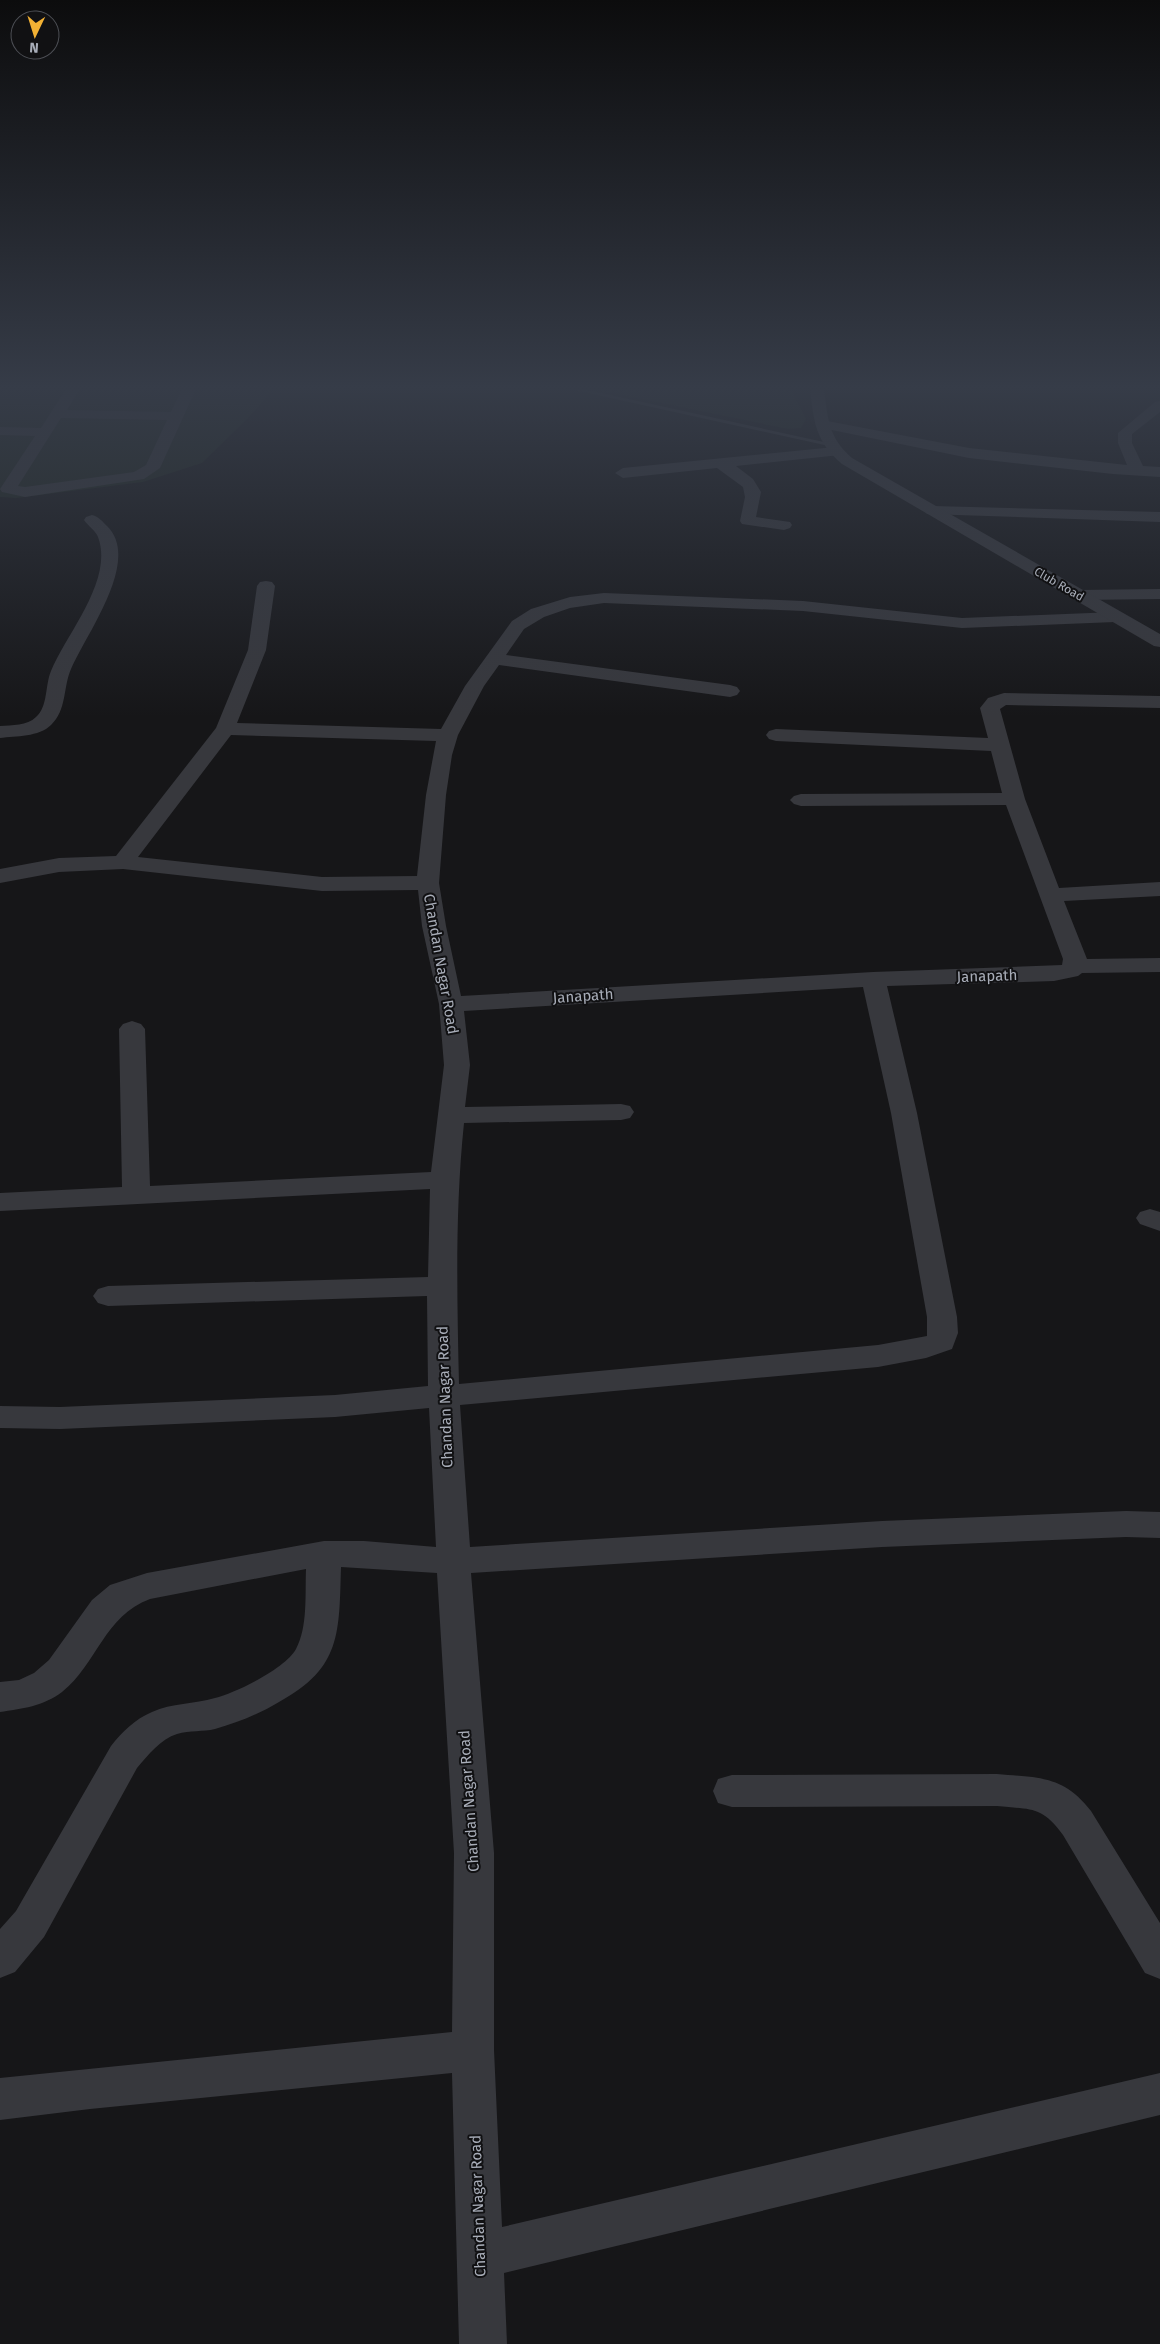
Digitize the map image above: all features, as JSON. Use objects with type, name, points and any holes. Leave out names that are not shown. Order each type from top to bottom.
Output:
[{"type":"street","points":[[753,498],[748,521],[784,525]]},
{"type":"street","name":"Club Road","points":[[913,498],[1160,642]]},
{"type":"street","points":[[933,511],[1160,517]]},
{"type":"street","points":[[0,732],[33,727],[45,721],[53,703],[60,672],[100,596],[108,576],[108,536],[101,526],[92,520]]},
{"type":"street","points":[[123,862],[226,729],[257,650],[266,586]]},
{"type":"street","points":[[1079,595],[1160,594]]},
{"type":"street","points":[[428,883],[436,795],[442,755],[448,735],[475,686],[493,659],[518,625],[527,617],[561,605],[604,598],[803,606],[962,623],[1115,616]]},
{"type":"street","points":[[493,659],[730,691]]},
{"type":"street","points":[[1076,966],[1076,959],[1014,799],[990,708],[995,702],[1004,699],[1160,702]]},
{"type":"street","points":[[226,729],[448,735]]},
{"type":"street","points":[[776,735],[999,745]]},
{"type":"street","points":[[801,800],[1014,799]]},
{"type":"street","name":"Chandan Nagar Road","points":[[0,876],[59,865],[123,862],[322,884],[428,883],[430,907],[451,1004],[457,1065],[444,1180],[442,1286],[444,1396],[474,1853],[473,2050],[483,2344]]},
{"type":"street","points":[[1050,895],[1160,890]]},
{"type":"street","name":"Janapath","points":[[451,1004],[873,979],[1054,974],[1070,971],[1076,966],[1160,965]]},
{"type":"street","points":[[0,1418],[60,1418],[335,1406],[878,1356],[926,1348],[941,1342],[943,1333],[942,1317],[904,1113],[873,979]]},
{"type":"street","points":[[132,1029],[136,1195]]},
{"type":"street","points":[[452,1115],[621,1112]]},
{"type":"street","points":[[0,1202],[444,1180]]},
{"type":"street","points":[[108,1296],[442,1286]]},
{"type":"street","points":[[0,1697],[24,1694],[47,1683],[62,1670],[104,1610],[122,1595],[147,1586],[292,1558],[324,1554],[364,1554],[454,1561],[882,1534],[1126,1524],[1160,1525]]},
{"type":"street","points":[[0,1959],[30,1924],[124,1757],[139,1739],[152,1728],[167,1721],[217,1713],[235,1707],[292,1675],[309,1660],[315,1647],[318,1632],[324,1554]]},
{"type":"street","points":[[732,1791],[997,1790],[1044,1795],[1064,1806],[1077,1823],[1160,1960]]},
{"type":"street","points":[[0,2099],[90,2088],[473,2050]]},
{"type":"street","points":[[479,2256],[1160,2094]]}]
